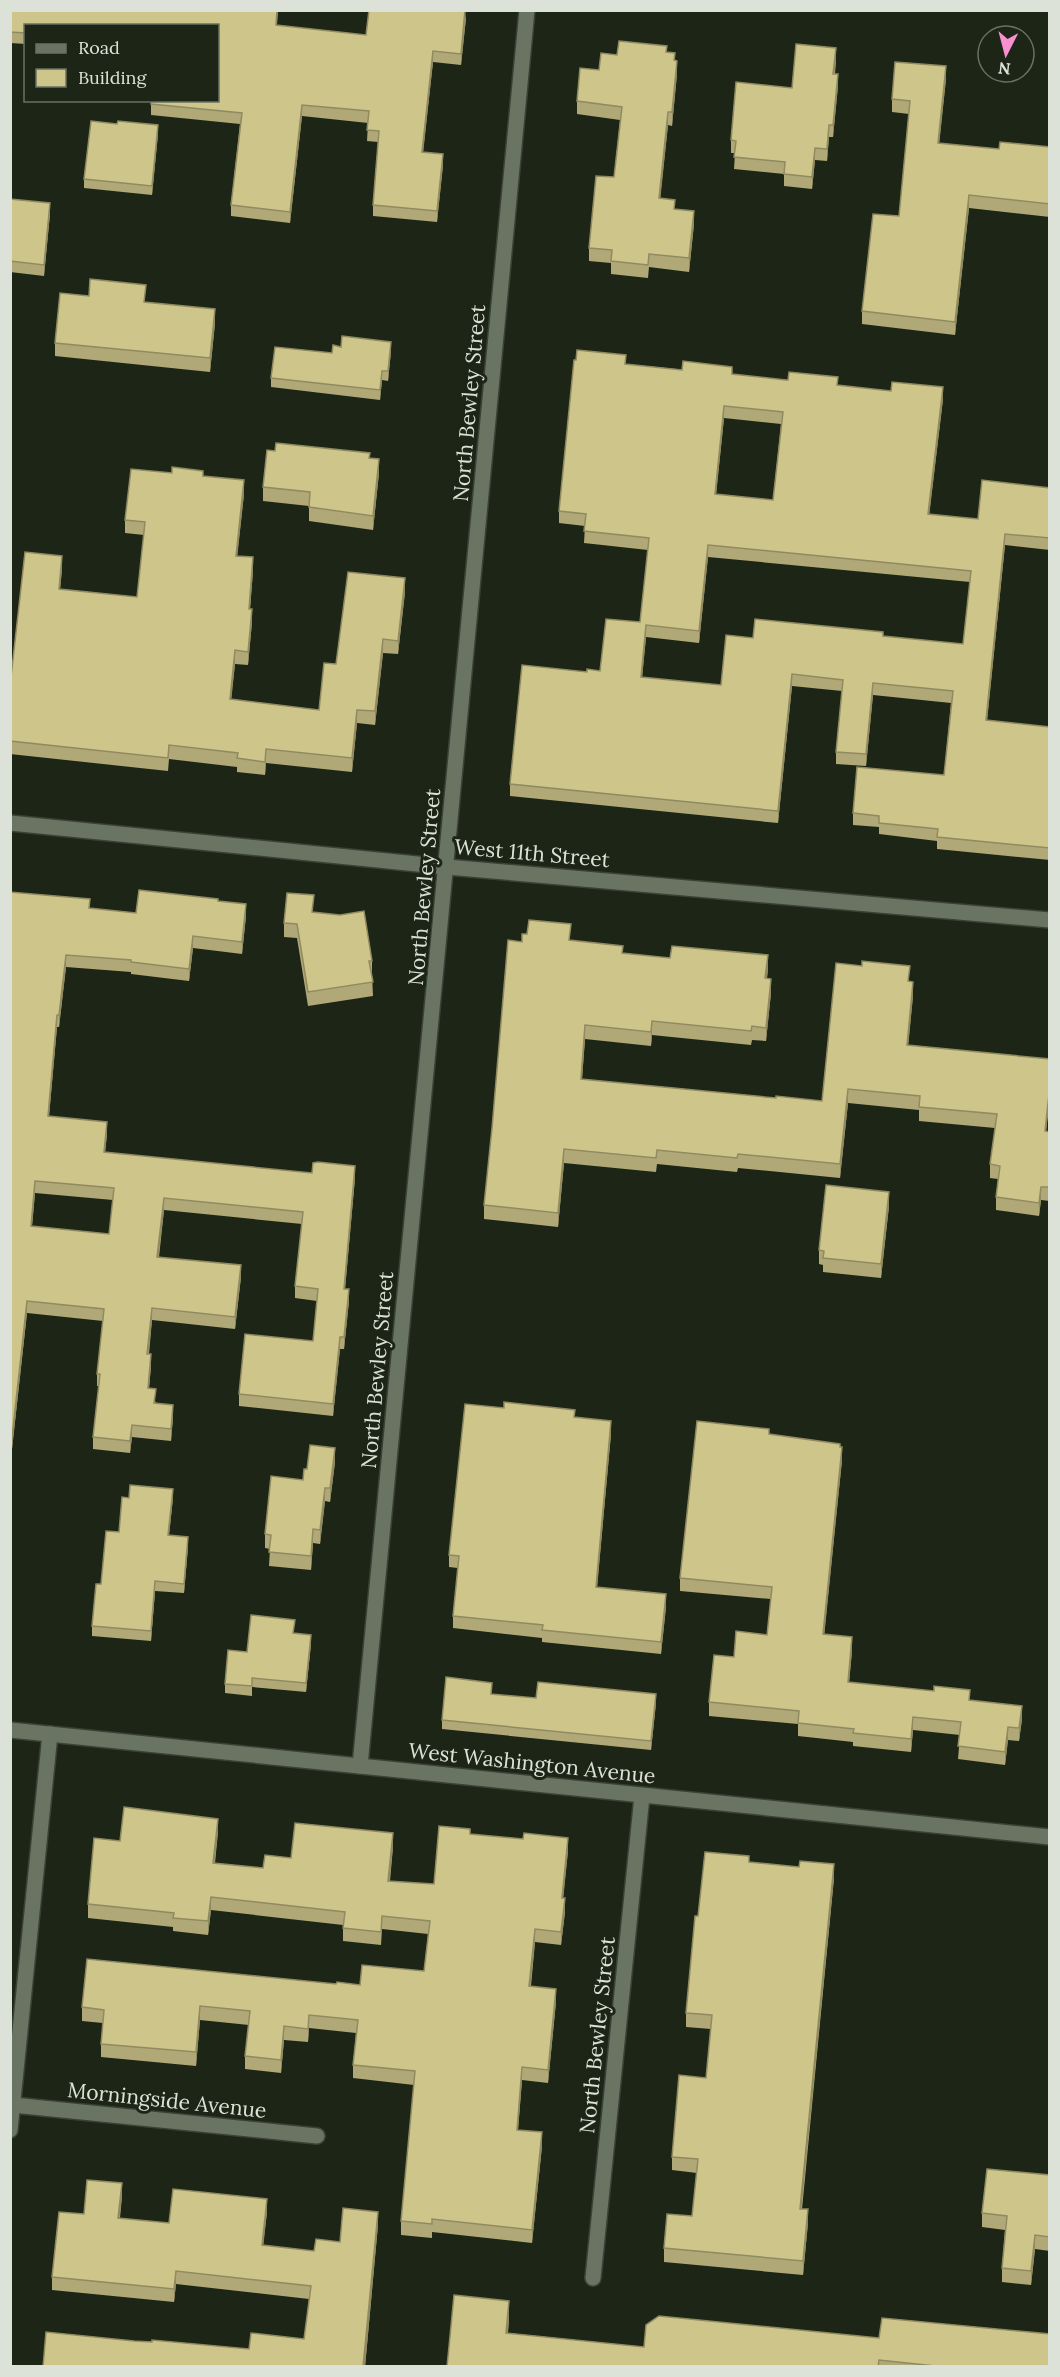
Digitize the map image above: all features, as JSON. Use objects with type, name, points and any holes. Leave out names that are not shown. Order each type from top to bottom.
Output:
[{"type":"street","name":"North Bewley Street","points":[[360,1766],[527,10]]},
{"type":"street","name":"West 11th Street","points":[[10,823],[447,867],[1050,920]]},
{"type":"street","name":"West Washington Avenue","points":[[10,1730],[1050,1836]]},
{"type":"street","points":[[10,2130],[50,1734]]},
{"type":"street","name":"North Bewley Street","points":[[593,2278],[642,1796]]},
{"type":"street","name":"Morningside Avenue","points":[[13,2105],[317,2136]]},
{"type":"building","points":[[10,10],[277,10],[276,25],[366,35],[369,10],[465,10],[461,54],[433,51],[422,152],[443,154],[437,211],[373,205],[379,131],[367,130],[369,111],[302,105],[290,212],[231,205],[242,113],[151,104],[151,102],[219,102],[219,24],[24,24],[24,33],[10,32]]},
{"type":"building","points":[[619,41],[667,46],[666,52],[675,53],[674,60],[677,61],[672,112],[668,112],[659,198],[675,200],[674,209],[694,211],[689,258],[649,254],[648,265],[611,261],[612,250],[589,248],[596,176],[614,177],[622,107],[577,101],[580,68],[599,70],[601,53],[617,55]]},
{"type":"building","points":[[796,44],[836,48],[833,74],[838,74],[833,125],[829,125],[827,149],[815,148],[812,177],[784,174],[785,162],[734,157],[736,141],[731,140],[736,82],[792,88]]},
{"type":"building","points":[[895,62],[946,66],[938,143],[999,149],[1000,142],[1050,147],[1050,204],[969,195],[955,322],[862,311],[873,214],[899,216],[910,101],[892,99]]},
{"type":"building","points":[[91,121],[158,125],[152,186],[84,179]]},
{"type":"building","points":[[10,199],[50,203],[44,265],[10,261]]},
{"type":"building","points":[[90,279],[146,285],[144,302],[215,309],[210,358],[55,343],[60,293],[89,296]]},
{"type":"building","points":[[342,336],[391,342],[388,371],[382,371],[380,390],[271,378],[275,347],[332,353],[333,345],[341,347]]},
{"type":"building","points":[[577,350],[626,355],[625,364],[682,370],[683,361],[732,367],[732,374],[786,380],[788,380],[789,372],[838,377],[837,385],[891,391],[892,382],[943,387],[928,514],[978,519],[982,480],[1050,488],[1050,538],[1005,534],[986,720],[1050,727],[1050,848],[937,837],[938,829],[879,823],[879,816],[853,813],[857,767],[944,775],[953,691],[873,683],[866,754],[836,752],[843,680],[792,674],[778,811],[510,784],[522,665],[587,672],[587,669],[600,671],[606,619],[640,622],[649,538],[584,531],[586,514],[559,511],[574,360],[576,360]],"holes":[[[724,406],[783,412],[773,500],[715,494]],[[708,545],[971,571],[963,644],[883,636],[883,632],[755,619],[753,638],[726,635],[721,685],[641,677],[646,625],[699,631]]]},
{"type":"building","points":[[276,443],[370,453],[369,458],[379,459],[373,516],[309,507],[310,492],[263,487],[267,450],[275,451]]},
{"type":"building","points":[[172,467],[203,471],[203,476],[244,480],[236,556],[253,557],[249,609],[252,609],[248,652],[235,650],[230,699],[319,710],[324,663],[336,664],[348,572],[405,578],[398,641],[383,639],[375,711],[357,710],[352,758],[266,749],[265,762],[237,758],[238,753],[169,745],[168,758],[10,741],[10,686],[25,552],[62,556],[59,589],[137,597],[145,522],[125,520],[131,469],[172,473]]},
{"type":"building","points":[[139,890],[246,904],[242,942],[193,936],[189,969],[131,962],[131,960],[66,955],[59,1015],[57,1015],[48,1116],[107,1122],[104,1152],[312,1173],[313,1163],[318,1162],[355,1166],[344,1289],[349,1289],[344,1337],[340,1337],[333,1404],[239,1394],[245,1334],[313,1341],[318,1289],[295,1286],[303,1212],[164,1198],[157,1257],[241,1265],[235,1317],[152,1308],[147,1354],[151,1354],[148,1388],[156,1389],[154,1403],[173,1405],[171,1429],[132,1425],[130,1441],[93,1437],[104,1309],[27,1301],[12,1437],[10,1437],[10,892],[90,899],[89,908],[136,913]],"holes":[[[35,1181],[114,1188],[109,1234],[31,1226]]]},
{"type":"building","points":[[287,893],[314,895],[312,912],[340,915],[364,911],[373,982],[308,992],[297,924],[284,923]]},
{"type":"building","points":[[529,920],[571,924],[569,940],[623,946],[622,953],[670,958],[672,946],[768,955],[765,978],[771,979],[766,1028],[752,1026],[751,1031],[652,1021],[651,1032],[585,1025],[581,1079],[822,1101],[836,963],[862,966],[862,961],[910,966],[908,981],[913,982],[907,1045],[1050,1059],[1050,1085],[1045,1131],[1050,1132],[1050,1187],[1041,1187],[1039,1203],[996,1197],[1000,1166],[990,1164],[997,1114],[919,1107],[920,1096],[848,1089],[840,1164],[738,1154],[737,1158],[657,1150],[656,1158],[564,1149],[558,1213],[484,1205],[508,940],[522,942],[522,934],[527,934]]},
{"type":"building","points":[[826,1185],[889,1192],[881,1264],[823,1258],[824,1251],[819,1250]]},
{"type":"building","points":[[504,1402],[575,1410],[574,1417],[611,1421],[596,1587],[666,1594],[661,1642],[542,1630],[543,1625],[453,1616],[459,1556],[449,1555],[465,1404],[504,1408]]},
{"type":"building","points":[[697,1421],[769,1429],[769,1434],[840,1444],[842,1447],[823,1634],[852,1637],[848,1682],[934,1691],[934,1686],[970,1690],[969,1700],[1022,1706],[1019,1728],[1008,1727],[1005,1752],[958,1746],[961,1722],[913,1717],[911,1739],[853,1733],[854,1729],[798,1723],[799,1711],[709,1702],[714,1655],[734,1657],[736,1631],[767,1635],[772,1587],[680,1578]]},
{"type":"building","points":[[310,1445],[335,1448],[330,1488],[325,1488],[320,1530],[313,1529],[311,1556],[269,1552],[271,1535],[265,1534],[271,1476],[303,1480]]},
{"type":"building","points":[[130,1485],[173,1489],[168,1535],[188,1537],[184,1584],[155,1581],[151,1631],[92,1626],[96,1584],[101,1584],[106,1531],[119,1532],[122,1497],[129,1498]]},
{"type":"building","points":[[251,1615],[295,1620],[293,1633],[311,1635],[306,1683],[252,1678],[252,1686],[225,1684],[228,1650],[247,1652]]},
{"type":"building","points":[[446,1677],[492,1683],[491,1694],[536,1698],[538,1682],[656,1694],[651,1741],[442,1720]]},
{"type":"building","points":[[124,1807],[218,1819],[213,1863],[263,1868],[265,1855],[291,1858],[295,1823],[393,1833],[388,1881],[434,1884],[439,1826],[470,1829],[470,1834],[523,1839],[524,1833],[568,1838],[561,1932],[535,1929],[529,1986],[556,1989],[548,2070],[522,2067],[517,2130],[542,2132],[532,2230],[432,2219],[432,2224],[401,2221],[415,2071],[353,2065],[358,2020],[309,2015],[308,2029],[284,2026],[281,2060],[245,2056],[250,2011],[200,2006],[196,2052],[101,2044],[104,2010],[82,2007],[87,1959],[360,1985],[362,1965],[424,1971],[430,1921],[382,1916],[381,1932],[343,1928],[345,1912],[211,1897],[208,1921],[173,1918],[174,1913],[88,1904],[94,1838],[120,1841]]},
{"type":"building","points":[[705,1852],[749,1856],[749,1862],[799,1867],[800,1861],[834,1864],[800,2209],[808,2209],[803,2261],[664,2248],[667,2214],[692,2216],[698,2159],[672,2157],[679,2075],[706,2078],[712,2015],[686,2013],[695,1916],[698,1916]]},
{"type":"building","points":[[987,2169],[1050,2175],[1050,2237],[1035,2235],[1031,2271],[1002,2268],[1007,2216],[982,2213]]},
{"type":"building","points":[[87,2180],[122,2183],[118,2218],[169,2223],[173,2189],[267,2199],[262,2245],[314,2251],[316,2239],[340,2242],[343,2208],[378,2212],[363,2367],[43,2367],[46,2332],[249,2349],[251,2333],[304,2339],[311,2286],[176,2271],[174,2289],[52,2277],[59,2212],[84,2214]]},
{"type":"building","points":[[454,2295],[509,2301],[506,2333],[644,2347],[646,2325],[659,2316],[879,2338],[882,2318],[1050,2334],[1050,2367],[945,2367],[879,2360],[878,2367],[447,2367]]}]
